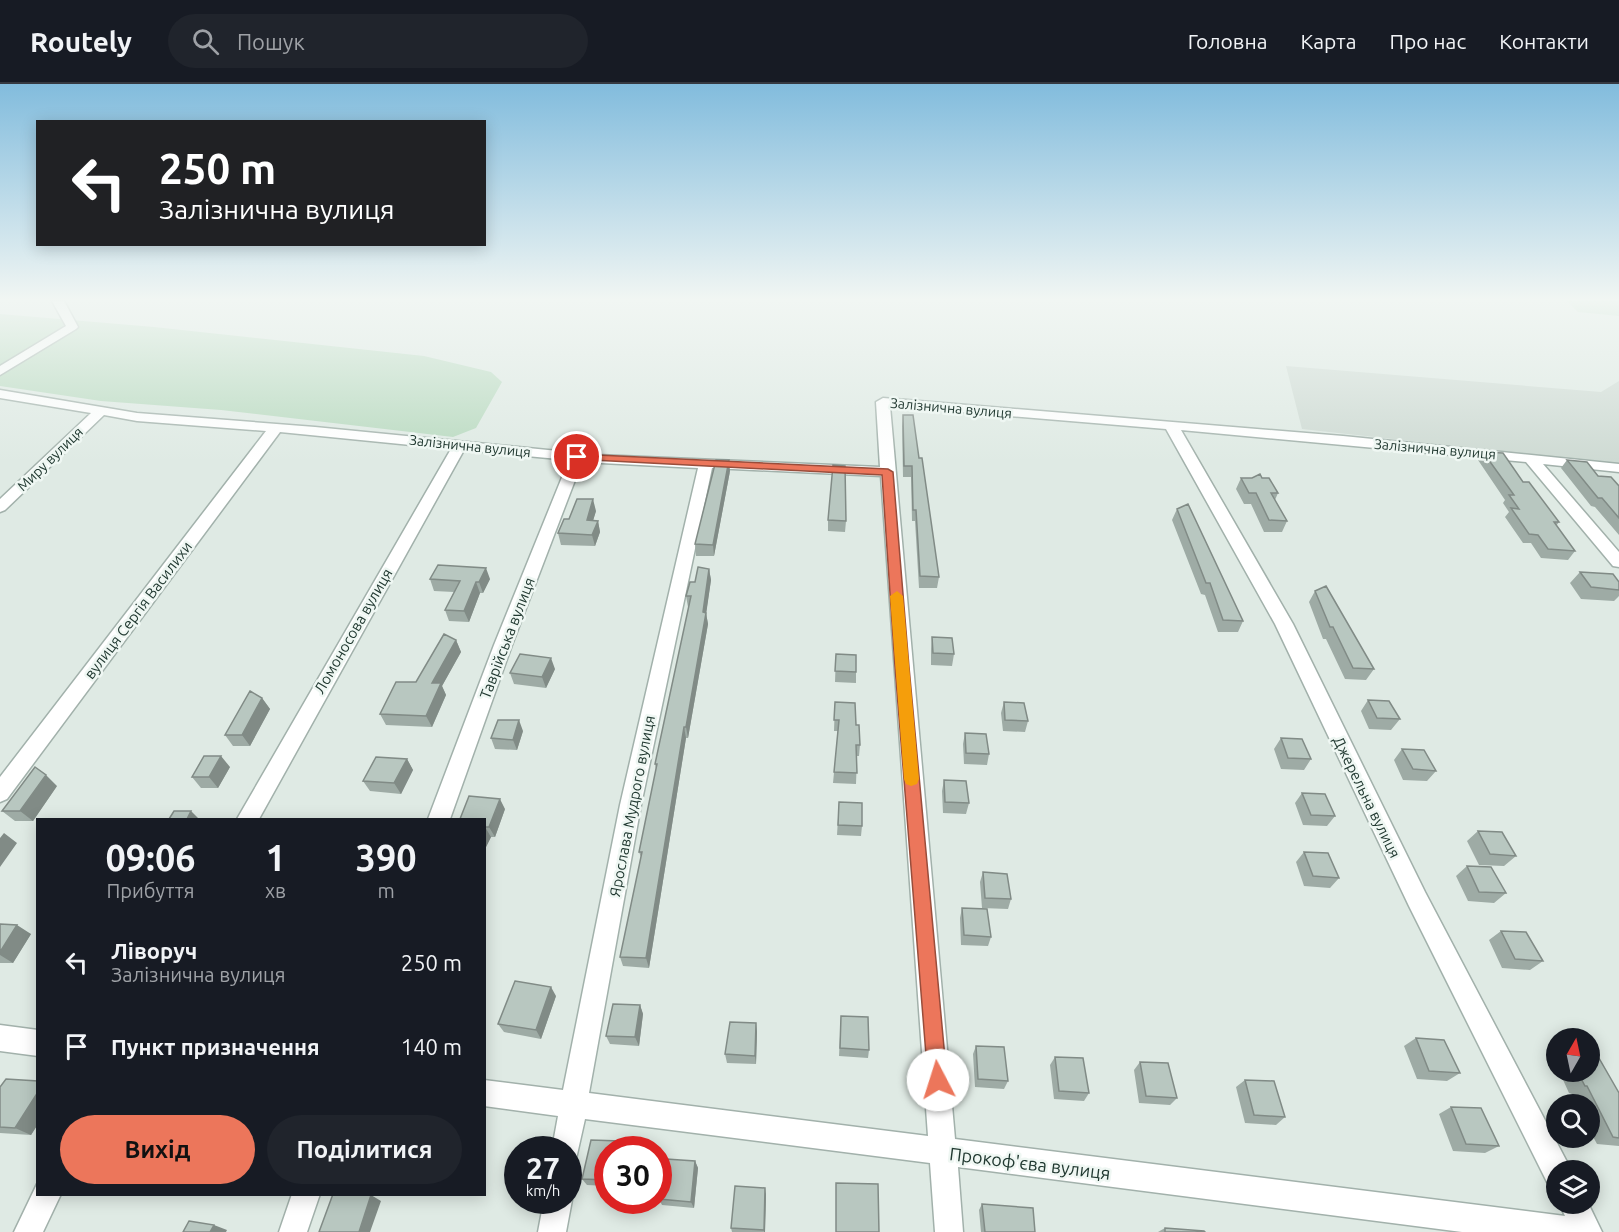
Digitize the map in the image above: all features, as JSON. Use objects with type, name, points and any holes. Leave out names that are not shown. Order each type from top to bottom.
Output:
[{"type":"street","points":[[0,371],[27,355]]},
{"type":"street","name":"Залізнична вулиця","points":[[0,394],[137,417],[460,444],[577,457],[706,464],[888,472],[883,402],[1530,458],[1619,468]]},
{"type":"street","name":"Миру вулиця","points":[[0,507],[101,411]]},
{"type":"street","name":"Джерельна вулиця","points":[[1171,426],[1284,624],[1417,899],[1551,1160]]},
{"type":"street","name":"вулиця Сергія Василихи","points":[[0,793],[276,428]]},
{"type":"street","name":"Ломоносова вулиця","points":[[249,818],[460,444]]},
{"type":"street","name":"Таврійська вулиця","points":[[440,818],[503,645],[577,457]]},
{"type":"street","points":[[1530,458],[1619,562]]},
{"type":"street","name":"Ярослава Мудрого вулиця","points":[[568,1136],[671,610],[706,464]]},
{"type":"street","points":[[888,472],[949,1232]]},
{"type":"street","points":[[0,1038],[36,1043]]},
{"type":"street","name":"Прокоф'єва вулиця","points":[[486,1093],[1575,1232]]},
{"type":"street","points":[[28,1232],[46,1196]]},
{"type":"street","points":[[293,1232],[305,1196]]},
{"type":"street","points":[[552,1232],[555,1214]]},
{"type":"street","points":[[1579,1214],[1588,1232]]},
{"type":"shaded area","points":[[1286,366],[1601,392],[1619,381],[1619,464],[1302,429]]},
{"type":"green space","points":[[0,355],[411,355],[491,372],[502,382],[476,428],[453,437],[221,410],[101,401],[0,386]]},
{"type":"building","points":[[903,415],[913,415],[919,458],[922,458],[939,577],[920,576],[916,510],[913,510],[912,466],[904,466]]},
{"type":"building","points":[[1483,452],[1503,453],[1523,482],[1529,482],[1559,522],[1554,522],[1575,551],[1548,549],[1538,535],[1529,534],[1511,508],[1519,509],[1509,495],[1514,495]]},
{"type":"building","points":[[716,460],[729,460],[713,545],[695,544]]},
{"type":"building","points":[[1567,460],[1587,462],[1598,476],[1611,477],[1619,486],[1619,518],[1602,498],[1598,498]]},
{"type":"building","points":[[833,465],[845,466],[846,521],[828,520]]},
{"type":"building","points":[[1260,474],[1262,478],[1269,478],[1278,493],[1271,493],[1287,521],[1269,520],[1256,493],[1249,493],[1241,478],[1252,478]]},
{"type":"building","points":[[577,499],[593,499],[587,520],[598,521],[592,535],[558,533],[564,519],[569,519]]},
{"type":"building","points":[[1188,504],[1243,621],[1223,620],[1210,583],[1206,583],[1177,509]]},
{"type":"building","points":[[438,565],[486,568],[479,582],[476,582],[464,611],[445,610],[460,581],[430,579]]},
{"type":"building","points":[[698,567],[709,569],[703,612],[706,613],[686,727],[684,727],[646,958],[620,957],[642,852],[639,852],[657,764],[655,764],[691,596],[686,596],[690,582],[695,582]]},
{"type":"building","points":[[1580,572],[1613,574],[1619,582],[1619,590],[1591,587]]},
{"type":"building","points":[[1326,586],[1374,669],[1353,668],[1333,627],[1330,627],[1315,591]]},
{"type":"building","points":[[444,634],[456,640],[432,683],[441,683],[426,716],[380,714],[396,682],[416,682]]},
{"type":"building","points":[[932,637],[952,638],[954,654],[933,653]]},
{"type":"building","points":[[520,654],[551,658],[542,677],[510,673]]},
{"type":"building","points":[[836,654],[856,655],[856,672],[835,671]]},
{"type":"building","points":[[250,691],[262,698],[242,735],[225,735]]},
{"type":"building","points":[[1368,700],[1389,701],[1400,719],[1377,718]]},
{"type":"building","points":[[835,702],[855,703],[860,745],[856,745],[857,773],[834,772],[839,720],[834,720]]},
{"type":"building","points":[[1004,702],[1024,703],[1028,721],[1005,720]]},
{"type":"building","points":[[498,720],[519,720],[513,740],[491,738]]},
{"type":"building","points":[[965,733],[986,734],[989,754],[966,753]]},
{"type":"building","points":[[1281,738],[1302,739],[1311,759],[1288,758]]},
{"type":"building","points":[[1402,749],[1424,750],[1436,771],[1413,769]]},
{"type":"building","points":[[204,756],[221,756],[209,777],[192,777]]},
{"type":"building","points":[[376,757],[407,759],[394,783],[363,781]]},
{"type":"building","points":[[35,767],[46,775],[20,811],[2,811]]},
{"type":"building","points":[[944,780],[966,781],[969,803],[945,802]]},
{"type":"building","points":[[1302,793],[1325,794],[1335,816],[1311,815]]},
{"type":"building","points":[[469,796],[500,799],[489,827],[486,827],[486,818],[460,818]]},
{"type":"building","points":[[839,802],[862,803],[862,826],[838,825]]},
{"type":"building","points":[[174,811],[191,811],[188,818],[170,818]]},
{"type":"building","points":[[1478,831],[1502,832],[1516,856],[1490,854]]},
{"type":"building","points":[[1304,852],[1328,853],[1339,878],[1313,876]]},
{"type":"building","points":[[1467,866],[1491,867],[1506,893],[1479,892]]},
{"type":"building","points":[[983,872],[1007,874],[1011,899],[985,898]]},
{"type":"building","points":[[962,908],[987,909],[991,937],[964,935]]},
{"type":"building","points":[[0,924],[17,925],[0,952]]},
{"type":"building","points":[[1501,931],[1526,932],[1543,961],[1515,959]]},
{"type":"building","points":[[515,981],[551,987],[536,1030],[498,1024]]},
{"type":"building","points":[[613,1004],[640,1005],[635,1037],[606,1036]]},
{"type":"building","points":[[841,1016],[868,1017],[869,1050],[840,1048]]},
{"type":"building","points":[[730,1022],[756,1023],[755,1056],[725,1054]]},
{"type":"building","points":[[1416,1038],[1444,1040],[1460,1073],[1429,1071]]},
{"type":"building","points":[[976,1046],[1004,1047],[1008,1081],[978,1079]]},
{"type":"building","points":[[1055,1057],[1083,1058],[1089,1093],[1059,1091]]},
{"type":"building","points":[[1600,1060],[1619,1093],[1619,1138],[1613,1137],[1600,1112],[1600,1094],[1591,1094],[1583,1082],[1600,1082]]},
{"type":"building","points":[[1140,1062],[1168,1063],[1177,1098],[1146,1096]]},
{"type":"building","points":[[6,1079],[36,1081],[36,1095],[15,1128],[0,1127],[0,1087]]},
{"type":"building","points":[[1245,1080],[1274,1081],[1285,1117],[1254,1115]]},
{"type":"building","points":[[1451,1107],[1481,1108],[1499,1146],[1466,1144]]},
{"type":"building","points":[[591,1140],[594,1140],[594,1179],[582,1179]]},
{"type":"building","points":[[672,1159],[695,1161],[691,1202],[672,1200]]},
{"type":"building","points":[[836,1183],[878,1184],[879,1232],[836,1232]]},
{"type":"building","points":[[735,1186],[765,1188],[764,1230],[731,1228]]},
{"type":"building","points":[[332,1196],[371,1196],[359,1232],[319,1232]]},
{"type":"building","points":[[982,1204],[1033,1208],[1035,1232],[985,1232]]},
{"type":"building","points":[[189,1221],[214,1225],[210,1232],[183,1232]]},
{"type":"building","points":[[1165,1228],[1204,1231],[1205,1232],[1165,1232]]},
{"type":"slow traffic","points":[[897,596],[911,779]]},
{"type":"route","points":[[577,457],[888,472],[902,667],[938,1080]]}]
